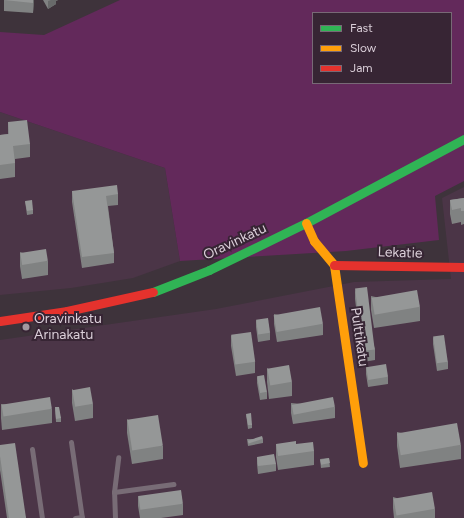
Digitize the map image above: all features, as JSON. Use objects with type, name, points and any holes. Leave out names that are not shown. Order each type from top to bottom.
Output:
[{"type":"street","name":"Oravinkatu","points":[[0,321],[67,311],[152,292],[209,270],[306,223],[464,139]]},
{"type":"street","points":[[306,223],[314,241],[334,265]]},
{"type":"street","name":"Lekatie","points":[[334,265],[464,267]]},
{"type":"street","name":"Pulttikatu","points":[[334,265],[364,463]]},
{"type":"lane","points":[[71,442],[82,517],[75,518]]},
{"type":"lane","points":[[32,449],[42,518]]},
{"type":"lane","points":[[115,518],[114,492],[118,457]]},
{"type":"lane","points":[[114,492],[173,484]]},
{"type":"shaded area","points":[[120,0],[464,0],[464,181],[435,196],[439,240],[346,251],[180,261],[165,168],[0,112],[0,32],[44,35]]},
{"type":"shaded area","points":[[0,112],[165,168],[180,261],[133,278],[71,288],[0,295]]},
{"type":"shaded area","points":[[464,187],[464,518],[0,518],[0,340],[216,309],[354,282],[451,279],[442,198]]},
{"type":"building","points":[[4,0],[33,0],[33,3]]},
{"type":"building","points":[[27,120],[30,144],[13,146],[15,163],[0,165],[0,135],[9,134],[8,122]]},
{"type":"building","points":[[117,185],[118,194],[106,196],[114,253],[82,257],[72,191]]},
{"type":"building","points":[[464,198],[464,211],[461,211],[461,208],[452,210],[450,200]]},
{"type":"building","points":[[32,200],[33,210],[27,211],[25,201]]},
{"type":"building","points":[[46,249],[48,261],[22,265],[20,253]]},
{"type":"building","points":[[367,287],[375,350],[363,351],[355,288]]},
{"type":"building","points":[[417,290],[420,307],[375,315],[372,298]]},
{"type":"building","points":[[320,307],[323,324],[277,332],[274,315]]},
{"type":"building","points":[[268,318],[270,333],[258,335],[256,320]]},
{"type":"building","points":[[251,332],[255,362],[235,364],[231,335]]},
{"type":"building","points":[[444,335],[448,362],[437,363],[433,337]]},
{"type":"building","points":[[386,364],[388,377],[368,380],[366,367]]},
{"type":"building","points":[[289,365],[292,382],[270,386],[267,369]]},
{"type":"building","points":[[264,375],[267,392],[260,393],[257,376]]},
{"type":"building","points":[[90,387],[93,404],[75,407],[72,390]]},
{"type":"building","points":[[50,397],[52,409],[3,417],[2,405]]},
{"type":"building","points":[[333,397],[335,407],[294,415],[292,405]]},
{"type":"building","points":[[55,407],[59,407],[61,418],[56,419]]},
{"type":"building","points":[[251,413],[252,425],[248,425],[246,414]]},
{"type":"building","points":[[158,415],[163,446],[132,450],[127,420]]},
{"type":"building","points":[[457,423],[461,445],[401,455],[397,434]]},
{"type":"building","points":[[262,436],[263,439],[249,443],[248,441]]},
{"type":"building","points":[[296,441],[296,444],[313,442],[314,451],[278,456],[276,444]]},
{"type":"building","points":[[15,443],[26,518],[9,518],[0,456],[0,445]]},
{"type":"building","points":[[274,454],[276,464],[258,466],[257,457]]},
{"type":"building","points":[[329,458],[330,463],[321,465],[320,460]]},
{"type":"building","points":[[181,490],[183,504],[140,510],[138,496]]},
{"type":"building","points":[[432,492],[435,509],[397,516],[394,499]]},
{"type":"traffic: fast","points":[[153,292],[209,270],[306,223],[464,139]]},
{"type":"traffic: slow","points":[[306,223],[314,241],[334,265],[363,463]]},
{"type":"traffic: jam","points":[[334,265],[464,267]]},
{"type":"traffic: jam","points":[[0,321],[67,311],[153,292]]},
{"type":"place","name":"Oravinkatu Arinakatu","points":[[26,327]]}]
